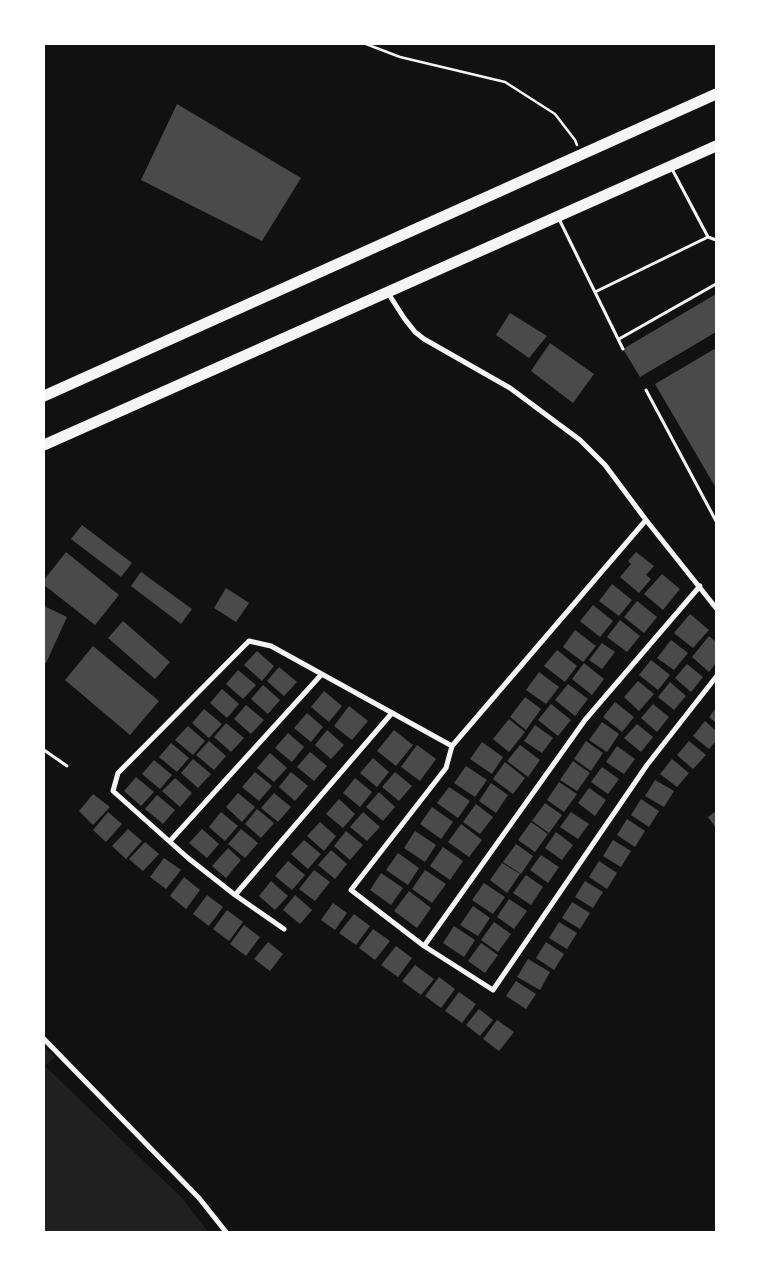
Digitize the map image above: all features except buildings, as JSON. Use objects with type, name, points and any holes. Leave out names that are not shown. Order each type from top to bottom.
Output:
[{"type":"highway","points":[[44,396],[716,94]]},
{"type":"highway","points":[[44,445],[716,146]]},
{"type":"street","points":[[387,292],[404,318],[424,339],[510,388],[580,440],[605,465],[716,608]]},
{"type":"street","points":[[646,520],[452,746],[446,768],[351,890],[424,946],[493,990],[647,764],[716,677]]},
{"type":"street","points":[[424,946],[585,720],[700,586]]},
{"type":"street","points":[[284,929],[235,895],[188,858],[114,791],[118,773],[249,642],[270,646],[452,746]]},
{"type":"street","points":[[170,841],[321,675]]},
{"type":"street","points":[[235,895],[392,713]]},
{"type":"street","points":[[44,1039],[186,1183],[226,1232]]},
{"type":"lane","points":[[671,166],[708,237],[716,240]]},
{"type":"lane","points":[[557,217],[623,349]]},
{"type":"lane","points":[[595,292],[708,237]]},
{"type":"lane","points":[[619,339],[716,284]]},
{"type":"lane","points":[[646,390],[716,521]]},
{"type":"lane","points":[[44,750],[67,766]]},
{"type":"path","points":[[366,44],[400,58],[466,71],[506,82],[555,114],[575,140],[579,156]]},
{"type":"shaded area","points":[[44,1046],[55,1057],[45,1066],[183,1199],[208,1232],[44,1232]]}]
